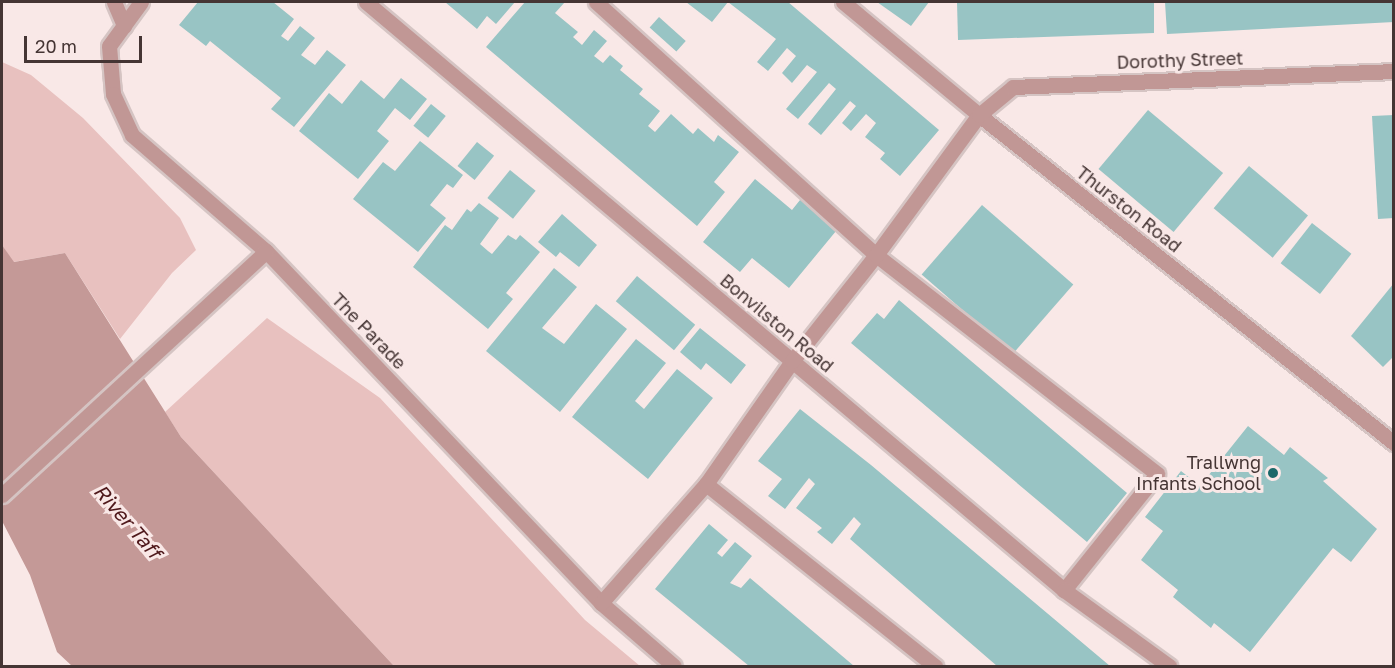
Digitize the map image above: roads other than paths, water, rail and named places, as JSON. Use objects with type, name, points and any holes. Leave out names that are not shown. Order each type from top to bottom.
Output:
[{"type":"street","points":[[114,2],[124,26]]},
{"type":"street","name":"The Parade","points":[[141,2],[109,46],[113,94],[132,135],[266,250],[600,603],[674,666]]},
{"type":"street","name":"Bonvilston Road","points":[[366,2],[1064,590],[1169,666]]},
{"type":"street","points":[[596,2],[876,255],[1157,474],[1064,590]]},
{"type":"street","name":"Thurston Road","points":[[843,2],[979,115],[1394,443]]},
{"type":"street","name":"Dorothy Street","points":[[600,603],[706,484],[792,361],[876,255],[979,115],[1013,87],[1394,71]]},
{"type":"street","points":[[2,495],[266,250]]},
{"type":"street","points":[[706,484],[935,666]]},
{"type":"water","name":"River Taff","points":[[2,245],[14,262],[65,253],[181,437],[394,666],[72,666],[57,652],[30,575],[2,521]]},
{"type":"place","name":"Trallwng Infants School","points":[[1273,473]]}]
